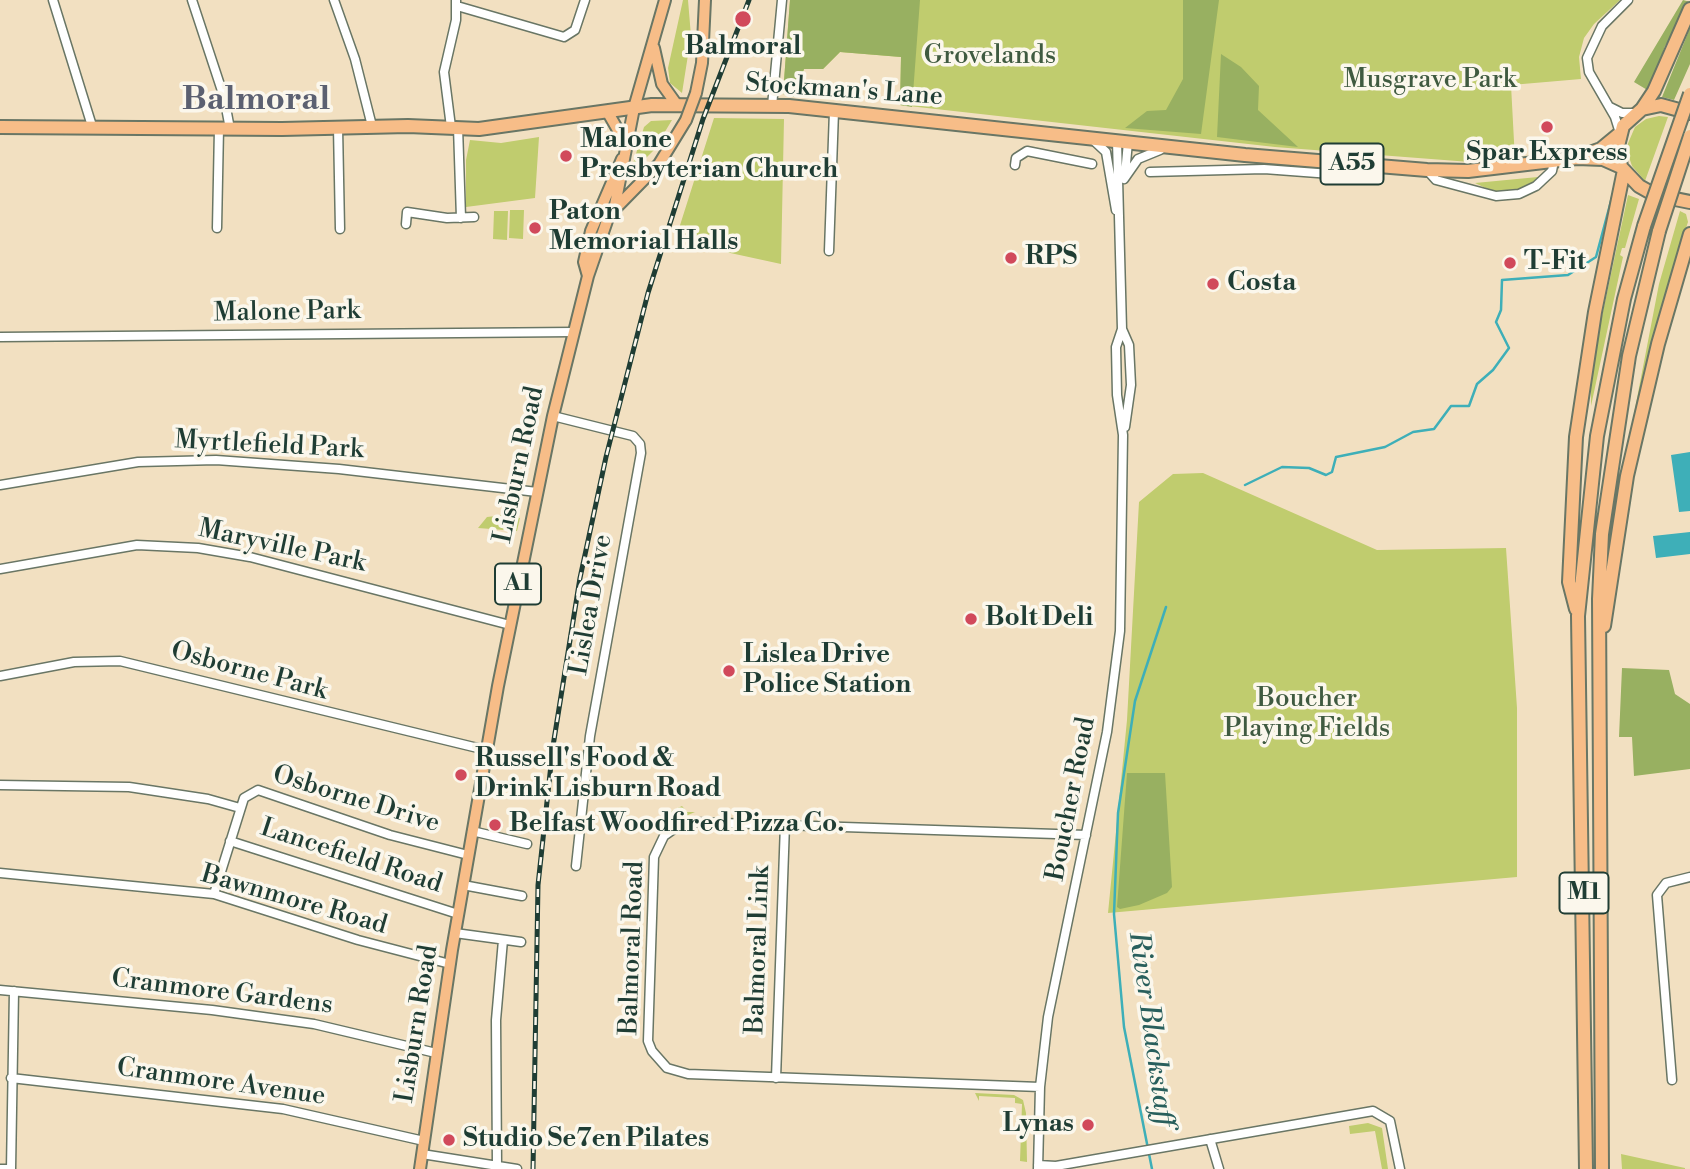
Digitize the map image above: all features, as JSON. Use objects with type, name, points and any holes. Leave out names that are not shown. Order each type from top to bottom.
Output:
[{"type":"highway","points":[[1639,111],[1654,91],[1690,9]]},
{"type":"highway","name":"M1","points":[[1587,1169],[1578,616],[1597,436],[1624,299],[1644,226],[1690,94]]},
{"type":"highway","name":"Stockman's Lane","points":[[634,108],[677,105],[772,106],[1245,155],[1427,170],[1468,171],[1577,158],[1603,159],[1622,169]]},
{"type":"highway","points":[[1639,111],[1661,105],[1690,113]]},
{"type":"highway","name":"A55","points":[[0,127],[508,127],[634,108]]},
{"type":"highway","name":"A55","points":[[1619,134],[1639,111]]},
{"type":"highway","name":"Stockman's Lane","points":[[1577,158],[1601,149],[1619,134]]},
{"type":"highway","points":[[1619,134],[1622,169]]},
{"type":"highway","name":"M1","points":[[1602,1169],[1598,598],[1602,534],[1613,450],[1636,318],[1659,231],[1690,136]]},
{"type":"highway","name":"A55","points":[[1622,169],[1648,192],[1690,202]]},
{"type":"highway","name":"M1","points":[[1578,616],[1569,582],[1576,437],[1590,338],[1622,169]]},
{"type":"highway","name":"M1","points":[[1600,644],[1608,610],[1627,476],[1658,344],[1690,234]]},
{"type":"main road","name":"A1","points":[[588,276],[584,262],[591,231],[622,159],[665,0]]},
{"type":"main road","name":"A1","points":[[663,12],[671,0]]},
{"type":"main road","name":"Lisburn Road","points":[[420,1169],[450,964],[486,751],[553,416],[603,226],[614,208],[659,164],[686,120],[696,93],[702,63],[702,3]]},
{"type":"main road","points":[[654,45],[662,84],[677,105]]},
{"type":"main road","points":[[607,111],[626,144]]},
{"type":"main road","name":"A1","points":[[614,208],[623,174],[622,159]]},
{"type":"street","points":[[53,0],[92,125]]},
{"type":"street","points":[[192,0],[224,97],[217,228]]},
{"type":"street","points":[[334,0],[355,60],[372,126]]},
{"type":"street","points":[[461,218],[454,127],[444,72],[456,3],[564,37],[575,30],[585,0]]},
{"type":"street","points":[[772,106],[782,0]]},
{"type":"street","points":[[1619,134],[1610,107],[1589,72],[1587,58],[1602,26],[1628,0]]},
{"type":"street","points":[[1610,107],[1622,113],[1639,111]]},
{"type":"street","points":[[829,251],[834,111]]},
{"type":"street","points":[[338,127],[340,229]]},
{"type":"street","points":[[1048,153],[1050,133]]},
{"type":"street","points":[[1090,138],[1106,152],[1119,223]]},
{"type":"street","name":"Boucher Road","points":[[1120,197],[1124,179],[1123,142]]},
{"type":"street","name":"Boucher Road","points":[[1123,142],[1119,223],[1122,329],[1116,347],[1117,395],[1123,435]]},
{"type":"street","points":[[1124,179],[1144,155],[1173,147]]},
{"type":"street","points":[[1015,165],[1020,153],[1027,151],[1048,153],[1092,164]]},
{"type":"street","points":[[1239,169],[1245,155]]},
{"type":"street","name":"Stockman's Lane","points":[[1427,170],[1436,180],[1496,196],[1518,194],[1547,178],[1554,161]]},
{"type":"street","name":"Stockman's Lane","points":[[1150,172],[1239,169],[1344,175],[1374,166]]},
{"type":"street","points":[[1468,171],[1471,190]]},
{"type":"street","points":[[405,224],[407,212],[474,217]]},
{"type":"street","name":"Boucher Road","points":[[1038,1167],[1040,1087],[1052,997],[1107,732],[1121,631],[1123,435],[1131,385],[1129,345],[1122,329]]},
{"type":"street","name":"Malone Park","points":[[0,337],[574,331]]},
{"type":"street","name":"Lislea Drive","points":[[553,416],[633,436],[640,444],[641,453],[590,736],[576,866]]},
{"type":"street","name":"Myrtlefield Park","points":[[0,485],[138,462],[216,460],[339,469],[537,492]]},
{"type":"street","name":"Maryville Park","points":[[0,569],[137,545],[198,548],[262,560],[510,625]]},
{"type":"street","name":"Osborne Park","points":[[0,676],[75,662],[120,661],[486,751]]},
{"type":"street","name":"Osborne Drive","points":[[0,785],[129,787],[208,799],[240,808]]},
{"type":"street","name":"Osborne Drive","points":[[214,894],[244,798],[258,790],[390,835],[468,855]]},
{"type":"street","name":"Balmoral Road","points":[[1040,1087],[677,1073],[659,1061],[648,1041],[654,857],[664,836],[692,822],[1086,835]]},
{"type":"street","name":"Balmoral Link","points":[[776,1078],[785,824]]},
{"type":"street","points":[[472,831],[527,844]]},
{"type":"street","name":"Lancefield Road","points":[[230,841],[458,914]]},
{"type":"street","name":"Bawnmore Road","points":[[0,873],[214,894],[358,940],[450,964]]},
{"type":"street","points":[[1672,1080],[1657,895],[1665,883],[1690,877]]},
{"type":"street","points":[[463,885],[522,896]]},
{"type":"street","points":[[455,933],[521,942]]},
{"type":"street","points":[[496,1166],[496,1020],[503,940]]},
{"type":"street","name":"Cranmore Gardens","points":[[0,990],[212,1010],[301,1023],[436,1053]]},
{"type":"street","points":[[0,1169],[9,1169],[15,991]]},
{"type":"street","name":"Cranmore Avenue","points":[[11,1078],[283,1109],[424,1141]]},
{"type":"street","points":[[1038,1167],[1138,1153],[1373,1111],[1390,1121],[1400,1169]]},
{"type":"street","points":[[1210,1139],[1219,1169]]},
{"type":"street","points":[[422,1154],[517,1169]]},
{"type":"green space","points":[[683,0],[688,0],[691,36],[682,93],[670,83],[668,68]]},
{"type":"green space","name":"Musgrave Park","points":[[790,0],[1620,0],[1594,24],[1584,38],[1579,57],[1581,79],[1511,85],[1515,160],[1483,163],[1275,147],[900,105],[901,57],[840,52],[823,69],[804,69],[794,97],[783,94]]},
{"type":"green space","points":[[790,0],[920,0],[912,107],[900,105],[901,57],[840,52],[823,69],[804,69],[794,97],[783,94]]},
{"type":"green space","points":[[1183,0],[1219,0],[1201,134],[1125,128],[1147,111],[1166,110],[1183,79]]},
{"type":"green space","points":[[1683,0],[1690,2],[1665,46],[1649,91],[1634,82]]},
{"type":"green space","points":[[1690,28],[1690,64],[1674,100],[1662,97]]},
{"type":"green space","points":[[1221,54],[1241,67],[1259,86],[1258,110],[1298,147],[1217,137]]},
{"type":"green space","points":[[1668,117],[1645,181],[1632,166],[1626,148],[1635,127],[1646,119]]},
{"type":"green space","points":[[714,118],[784,119],[781,264],[675,241]]},
{"type":"green space","points":[[672,120],[654,150],[630,174],[644,127],[651,121]]},
{"type":"green space","points":[[539,137],[535,198],[466,207],[466,160],[470,140],[501,143]]},
{"type":"green space","points":[[1538,177],[1538,181],[1520,191],[1496,193],[1475,183]]},
{"type":"green space","points":[[1628,195],[1639,199],[1625,248],[1622,248],[1620,255],[1623,257],[1591,406],[1591,380],[1599,330]]},
{"type":"green space","points":[[510,210],[524,210],[523,239],[509,238]]},
{"type":"green space","points":[[494,211],[508,211],[507,240],[493,239]]},
{"type":"green space","points":[[1680,211],[1686,214],[1688,222],[1671,273],[1627,450],[1659,284]]},
{"type":"green space","name":"Boucher Playing Fields","points":[[1203,473],[1377,550],[1506,548],[1517,708],[1517,877],[1108,913],[1127,720],[1139,502],[1173,474]]},
{"type":"green space","points":[[505,515],[520,518],[517,531],[478,528],[487,517]]},
{"type":"green space","points":[[1622,668],[1669,670],[1675,694],[1690,704],[1690,769],[1634,776],[1632,737],[1619,737]]},
{"type":"green space","points":[[1127,773],[1165,773],[1172,887],[1167,893],[1139,905],[1120,909],[1117,907]]},
{"type":"green space","points":[[682,806],[687,812],[695,812],[648,832],[663,815]]},
{"type":"green space","points":[[975,1093],[1014,1095],[1023,1100],[1026,1113],[1027,1162],[1020,1161],[1022,1104],[1015,1103],[1015,1098],[979,1096],[979,1101]]},
{"type":"green space","points":[[1368,1123],[1382,1128],[1388,1169],[1382,1169],[1375,1131],[1350,1134],[1349,1126]]},
{"type":"green space","points":[[1621,1154],[1685,1168],[1685,1169],[1622,1169]]},
{"type":"water","points":[[1690,452],[1690,511],[1679,512],[1671,455]]},
{"type":"water","points":[[1690,532],[1690,554],[1656,558],[1653,536]]},
{"type":"waterway","name":"River Blackstaff","points":[[1245,485],[1282,467],[1309,468],[1326,475],[1332,472],[1336,457],[1385,447],[1413,432],[1434,429],[1451,406],[1469,406],[1477,384],[1493,370],[1509,348],[1496,322],[1501,310],[1502,280],[1568,275],[1596,257],[1615,186]]},
{"type":"waterway","name":"River Blackstaff","points":[[1152,1169],[1124,1027],[1114,914],[1118,813],[1135,701],[1166,607]]},
{"type":"railway","points":[[533,1169],[538,885],[553,746],[580,578],[606,457],[648,293],[703,119],[749,0]]},
{"type":"place","name":"Balmoral","points":[[743,19]]},
{"type":"place","name":"Spar Express","points":[[1547,127]]},
{"type":"place","name":"Malone Presbyterian Church","points":[[566,156]]},
{"type":"place","name":"Paton Memorial Halls","points":[[535,228]]},
{"type":"place","name":"RPS","points":[[1011,258]]},
{"type":"place","name":"T-Fit","points":[[1510,263]]},
{"type":"place","name":"Costa","points":[[1213,284]]},
{"type":"place","name":"Bolt Deli","points":[[971,619]]},
{"type":"place","name":"Lislea Drive Police Station","points":[[729,671]]},
{"type":"place","name":"Russell's Food & Drink Lisburn Road","points":[[461,775]]},
{"type":"place","name":"Belfast Woodfired Pizza Co.","points":[[495,825]]},
{"type":"place","name":"Lynas","points":[[1088,1125]]},
{"type":"place","name":"Studio Se7en Pilates","points":[[449,1140]]},
{"type":"district","name":"Balmoral","points":[[256,101]]},
{"type":"park label","name":"Grovelands","points":[[990,57]]}]
